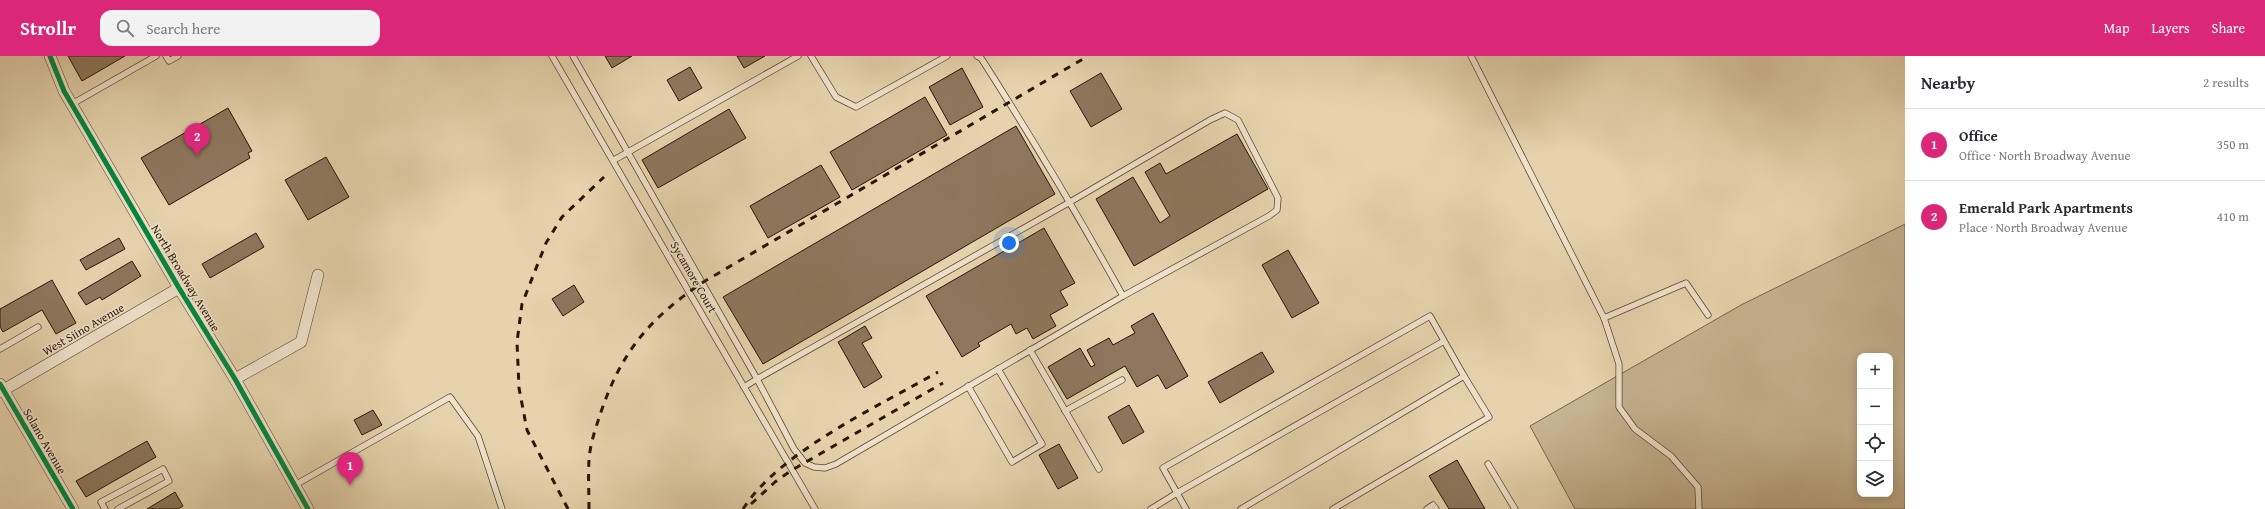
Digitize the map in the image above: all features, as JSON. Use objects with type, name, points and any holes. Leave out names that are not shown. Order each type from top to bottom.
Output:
[{"type":"street","name":"North Broadway Avenue","points":[[50,56],[72,104],[234,379],[295,485],[306,508]]},
{"type":"street","points":[[234,379],[301,342],[318,275]]},
{"type":"street","name":"West Siino Avenue","points":[[1,389],[179,288]]},
{"type":"street","name":"Solano Avenue","points":[[1,389],[73,509]]},
{"type":"lane","points":[[72,104],[156,56]]},
{"type":"lane","points":[[166,56],[169,61],[178,56]]},
{"type":"lane","name":"Sycamore Court","points":[[552,56],[614,160],[815,509]]},
{"type":"lane","points":[[573,56],[757,379],[798,454],[805,463],[825,468],[836,464],[1123,296],[1270,216],[1277,210],[1278,198],[1238,120],[1225,113],[1210,120],[1070,202],[757,379],[744,387]]},
{"type":"lane","points":[[614,160],[798,56]]},
{"type":"lane","points":[[811,56],[836,97],[856,107],[946,56]]},
{"type":"lane","points":[[977,56],[981,58],[998,83],[1070,202],[1123,296]]},
{"type":"lane","points":[[1471,56],[1604,318],[1619,364],[1619,407],[1635,429],[1672,456],[1698,487],[1699,509]]},
{"type":"lane","points":[[1604,318],[1686,284],[1708,315]]},
{"type":"lane","points":[[1186,509],[1163,468],[1430,316],[1489,417],[1332,509]]},
{"type":"lane","points":[[0,349],[38,327]]},
{"type":"lane","points":[[1151,509],[1444,341]]},
{"type":"lane","points":[[1030,350],[1098,469]]},
{"type":"lane","points":[[968,386],[1012,462],[1042,444],[998,369]]},
{"type":"lane","points":[[1240,509],[1464,376]]},
{"type":"lane","points":[[1066,412],[1122,380]]},
{"type":"lane","points":[[295,485],[450,397],[478,436],[502,509]]},
{"type":"lane","points":[[1488,464],[1515,509]]},
{"type":"lane","points":[[104,509],[101,502],[163,469],[170,481],[118,509]]},
{"type":"lane","points":[[1427,509],[1434,507]]},
{"type":"shaded area","points":[[1905,224],[1905,509],[1575,509],[1530,426],[1741,305]]},
{"type":"building","points":[[68,56],[125,56],[82,81]]},
{"type":"building","points":[[605,56],[632,56],[612,68]]},
{"type":"building","points":[[737,56],[765,56],[744,68]]},
{"type":"building","points":[[690,67],[702,88],[679,101],[667,80]]},
{"type":"building","points":[[962,68],[983,107],[950,125],[929,87]]},
{"type":"building","points":[[1101,73],[1122,109],[1091,127],[1070,91]]},
{"type":"building","points":[[925,97],[947,135],[852,190],[830,152]]},
{"type":"building","points":[[228,108],[252,151],[248,153],[250,158],[169,205],[141,158]]},
{"type":"building","points":[[729,109],[746,138],[658,188],[642,160]]},
{"type":"building","points":[[1016,126],[1055,194],[763,364],[723,297]]},
{"type":"building","points":[[1237,134],[1268,189],[1134,266],[1096,199],[1133,177],[1160,223],[1170,216],[1145,172],[1160,163],[1166,174]]},
{"type":"building","points":[[326,157],[349,197],[308,220],[285,180]]},
{"type":"building","points":[[821,165],[840,197],[768,238],[750,206]]},
{"type":"building","points":[[1044,228],[1075,283],[1060,291],[1068,305],[1050,315],[1056,326],[1033,339],[1027,328],[1016,334],[1011,324],[978,343],[980,346],[962,357],[926,296]]},
{"type":"building","points":[[256,233],[264,247],[210,278],[202,264]]},
{"type":"building","points":[[119,238],[125,249],[86,270],[80,260]]},
{"type":"building","points":[[1288,250],[1319,303],[1292,318],[1262,265]]},
{"type":"building","points":[[132,261],[141,276],[102,300],[100,297],[86,305],[78,293]]},
{"type":"building","points":[[52,280],[76,323],[56,334],[42,310],[3,332],[0,327],[0,309]]},
{"type":"building","points":[[574,285],[584,302],[563,316],[552,299]]},
{"type":"building","points":[[1153,313],[1188,376],[1166,389],[1158,375],[1137,387],[1125,366],[1067,399],[1048,367],[1080,348],[1091,367],[1095,365],[1087,350],[1109,338],[1113,345],[1135,333],[1131,326]]},
{"type":"building","points":[[865,326],[872,338],[862,343],[882,377],[864,388],[838,342]]},
{"type":"building","points":[[1262,352],[1274,372],[1220,403],[1208,382]]},
{"type":"building","points":[[1129,405],[1144,432],[1123,444],[1108,417]]},
{"type":"building","points":[[373,410],[382,425],[362,435],[354,420]]},
{"type":"building","points":[[147,441],[156,457],[86,497],[76,481]]},
{"type":"building","points":[[1059,444],[1078,478],[1058,489],[1039,455]]},
{"type":"building","points":[[1457,460],[1485,509],[1449,509],[1429,476]]},
{"type":"building","points":[[175,492],[183,506],[178,509],[147,509]]},
{"type":"railway","points":[[589,509],[589,466],[591,448],[597,424],[609,390],[629,353],[654,322],[669,308],[705,281],[1088,56]]},
{"type":"railway","points":[[568,509],[527,430],[519,388],[517,342],[522,304],[546,243],[562,217],[604,177]]},
{"type":"railway","points":[[743,509],[759,488],[780,468],[805,450],[860,415],[938,372]]},
{"type":"railway","points":[[751,504],[775,482],[792,470],[943,383]]},
{"type":"cycle path","points":[[50,56],[64,91],[179,288],[235,379],[308,509]]},
{"type":"cycle path","points":[[0,384],[73,509]]},
{"type":"place","name":"Emerald Park Apartments","points":[[197,156]]},
{"type":"place","name":"Office","points":[[350,485]]}]
